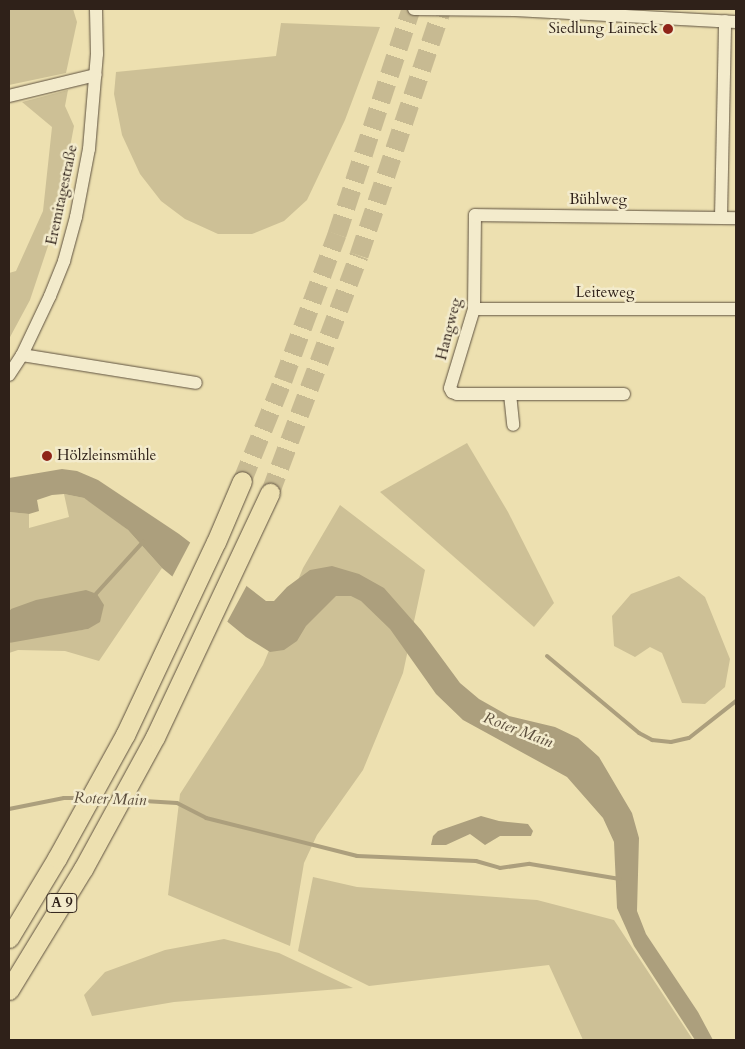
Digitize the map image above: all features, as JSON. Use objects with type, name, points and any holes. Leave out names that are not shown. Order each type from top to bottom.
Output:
[{"type":"highway","name":"A 9","points":[[9,938],[81,815],[124,735],[216,542],[242,481]]},
{"type":"highway","name":"A 9","points":[[9,990],[113,814],[154,737],[206,632],[270,493]]},
{"type":"street","name":"Eremitagestraße","points":[[9,376],[22,355],[50,296],[74,226],[89,148],[96,75],[96,9]]},
{"type":"street","points":[[414,9],[515,9],[731,22],[721,217]]},
{"type":"street","points":[[9,96],[96,75]]},
{"type":"street","name":"Bühlweg","points":[[475,215],[736,218]]},
{"type":"street","name":"Hangweg","points":[[475,215],[474,309],[450,388],[457,394],[624,394]]},
{"type":"street","name":"Leiteweg","points":[[474,309],[736,309]]},
{"type":"street","points":[[22,355],[196,383]]},
{"type":"street","points":[[510,394],[513,425]]},
{"type":"shaded area","points":[[9,9],[73,9],[77,22],[66,73],[9,85]]},
{"type":"shaded area","points":[[281,23],[380,27],[345,120],[307,200],[284,221],[252,234],[218,234],[185,219],[161,201],[140,174],[122,135],[114,94],[116,72],[276,56]]},
{"type":"shaded area","points":[[68,90],[65,106],[74,126],[56,222],[30,300],[9,339],[9,273],[16,271],[43,211],[52,127],[22,102]]},
{"type":"shaded area","points":[[467,443],[508,512],[554,603],[534,627],[380,492]]},
{"type":"shaded area","points":[[64,494],[84,498],[103,510],[128,530],[162,568],[99,661],[65,651],[18,650],[9,653],[9,643],[20,639],[88,629],[11,609],[9,611],[9,512],[29,514],[29,528],[69,517]]},
{"type":"shaded area","points":[[340,505],[425,570],[403,673],[363,770],[317,835],[304,863],[290,946],[168,895],[180,794],[263,665],[303,568]]},
{"type":"shaded area","points":[[679,576],[705,597],[730,659],[725,687],[705,704],[682,703],[662,653],[650,647],[635,657],[614,646],[612,616],[631,594]]},
{"type":"shaded area","points":[[313,877],[357,887],[537,900],[614,920],[693,1040],[583,1040],[549,965],[369,986],[298,951]]},
{"type":"shaded area","points":[[224,939],[279,953],[353,988],[174,1002],[92,1016],[84,995],[105,972],[165,950]]},
{"type":"water","points":[[62,469],[77,471],[98,480],[179,534],[266,601],[274,601],[287,587],[310,570],[332,566],[359,574],[384,588],[421,630],[460,683],[479,699],[509,716],[555,727],[578,738],[599,757],[632,813],[639,838],[637,911],[646,934],[698,1012],[713,1040],[695,1040],[634,946],[617,908],[614,842],[603,818],[567,777],[463,720],[436,694],[390,629],[361,601],[351,596],[336,596],[306,626],[297,641],[284,650],[270,652],[246,637],[162,568],[128,530],[84,498],[64,494],[52,495],[37,500],[39,511],[29,514],[9,512],[9,478]]},
{"type":"water","points":[[86,590],[97,594],[104,605],[100,622],[88,629],[9,643],[9,611],[11,609],[36,600]]},
{"type":"water","points":[[481,816],[499,821],[528,824],[533,831],[531,836],[500,836],[485,845],[470,834],[446,845],[431,845],[433,836],[438,831]]},
{"type":"pier","points":[[191,541],[247,585],[226,624],[171,579]]},
{"type":"waterway","name":"Roter Main","points":[[94,596],[143,542]]},
{"type":"waterway","points":[[547,656],[639,733],[652,740],[671,742],[689,738],[736,701]]},
{"type":"waterway","name":"Roter Main","points":[[9,809],[64,798],[84,798]]},
{"type":"waterway","name":"Roter Main","points":[[96,799],[114,799]]},
{"type":"waterway","name":"Roter Main","points":[[128,800],[177,803],[206,818],[357,856],[476,861],[500,868],[530,864],[620,879]]},
{"type":"tunnel","points":[[242,481],[283,380],[337,234],[411,9]]},
{"type":"tunnel","points":[[270,493],[359,255],[442,9]]},
{"type":"place","name":"Siedlung Laineck","points":[[668,29]]},
{"type":"place","name":"Hölzleinsmühle","points":[[47,456]]}]
